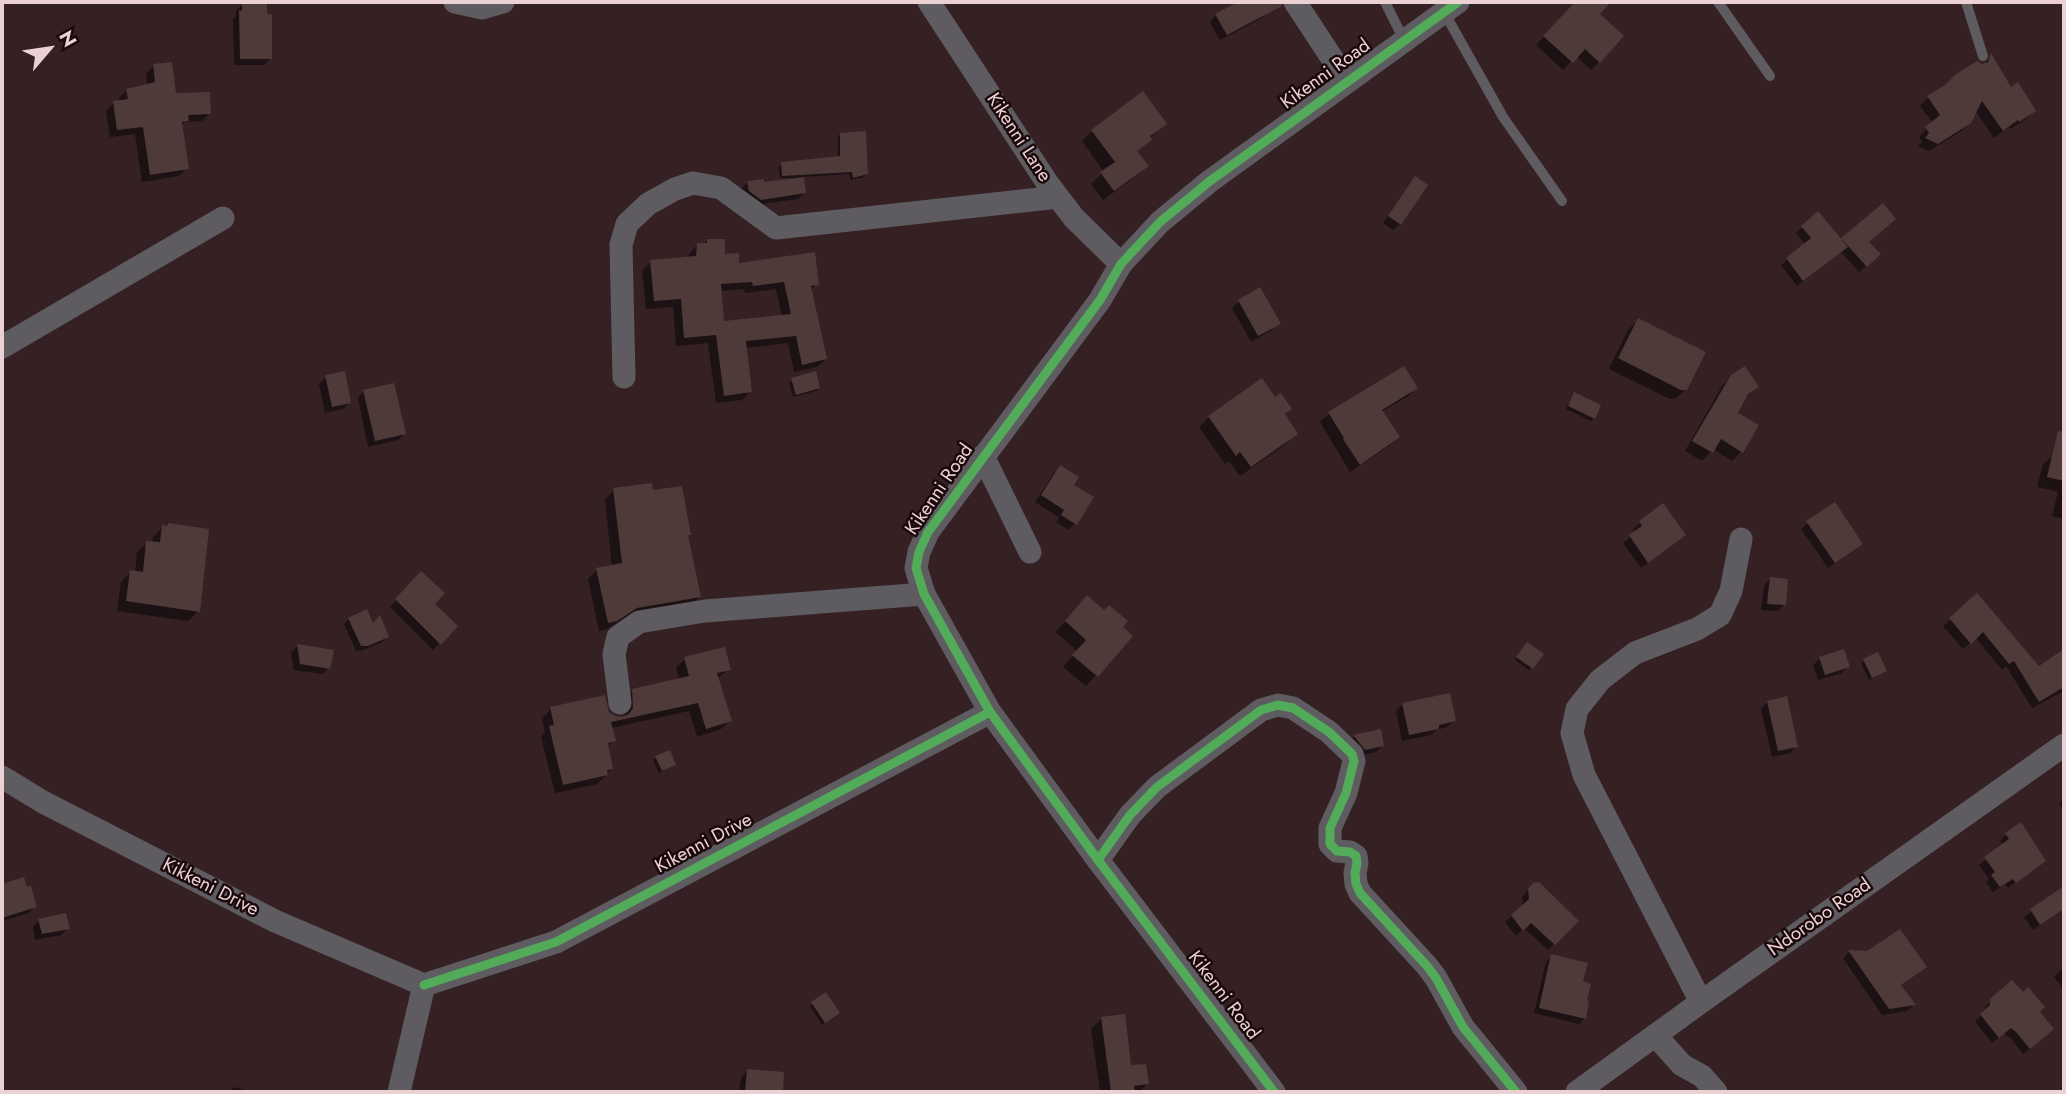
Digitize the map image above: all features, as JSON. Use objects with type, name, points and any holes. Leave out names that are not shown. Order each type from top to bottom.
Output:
[{"type":"street","points":[[455,2],[482,8],[503,2]]},
{"type":"street","name":"Kikenni Lane","points":[[929,2],[1058,197],[1074,218],[1121,264]]},
{"type":"street","points":[[1295,2],[1346,81]]},
{"type":"street","name":"Kikenni Road","points":[[1274,1092],[990,712],[924,594],[916,568],[919,552],[928,532],[1100,300],[1121,264],[1160,222],[1210,181],[1451,7]]},
{"type":"street","points":[[624,377],[621,245],[627,224],[648,204],[675,189],[693,183],[721,188],[776,228],[1058,197]]},
{"type":"street","points":[[2,346],[223,218]]},
{"type":"street","points":[[984,456],[1030,552]]},
{"type":"street","points":[[1701,1002],[1584,775],[1572,733],[1577,709],[1600,680],[1635,653],[1697,629],[1720,615],[1731,591],[1741,539]]},
{"type":"street","points":[[620,703],[614,654],[618,637],[639,622],[705,611],[924,594]]},
{"type":"street","points":[[1098,860],[1130,815],[1157,787],[1261,710],[1278,705],[1293,708],[1329,732],[1352,754],[1354,761],[1346,793],[1330,828],[1330,844],[1337,851],[1350,852],[1356,856],[1354,873],[1360,893],[1427,966],[1463,1027],[1516,1092]]},
{"type":"street","name":"Kikenni Drive","points":[[425,985],[556,943],[990,712]]},
{"type":"street","name":"Ndorobo Road","points":[[1577,1092],[2064,744]]},
{"type":"street","name":"Kikkeni Drive","points":[[2,777],[43,803],[275,921],[425,985]]},
{"type":"street","points":[[399,1092],[425,985]]},
{"type":"street","points":[[1655,1035],[1682,1065],[1702,1076],[1716,1092]]},
{"type":"lane","points":[[1385,2],[1404,40]]},
{"type":"lane","points":[[1718,2],[1770,76]]},
{"type":"lane","points":[[1966,2],[1983,57]]},
{"type":"lane","points":[[1451,7],[1503,117],[1562,201]]},
{"type":"building","points":[[1238,2],[1281,2],[1282,6],[1227,35],[1215,14]]},
{"type":"building","points":[[1575,2],[1611,2],[1600,14],[1624,36],[1600,63],[1585,49],[1573,63],[1543,36]]},
{"type":"building","points":[[242,3],[267,3],[267,14],[272,14],[272,59],[240,59],[239,10],[242,11]]},
{"type":"building","points":[[1991,53],[2011,87],[2018,82],[2036,111],[2003,131],[1982,101],[1971,123],[1938,144],[1925,138],[1929,133],[1925,127],[1940,115],[1927,96],[1977,61],[1982,64],[1988,62]]},
{"type":"building","points":[[172,62],[176,93],[210,92],[211,114],[188,115],[189,121],[182,122],[189,169],[150,175],[143,127],[117,130],[113,101],[128,99],[126,89],[155,82],[153,64]]},
{"type":"building","points":[[1143,91],[1167,124],[1150,136],[1152,140],[1137,151],[1149,166],[1114,191],[1100,172],[1115,162],[1091,130]]},
{"type":"building","points":[[866,131],[868,174],[853,178],[852,172],[782,176],[781,162],[840,156],[840,133]]},
{"type":"building","points":[[1415,176],[1428,185],[1401,225],[1388,216]]},
{"type":"building","points":[[804,177],[806,193],[761,200],[749,191],[747,181],[764,179],[764,182]]},
{"type":"building","points":[[1883,203],[1896,219],[1869,242],[1881,254],[1867,267],[1841,238]]},
{"type":"building","points":[[1818,211],[1848,247],[1803,281],[1786,258],[1811,238],[1801,226]]},
{"type":"building","points":[[707,239],[725,239],[725,254],[739,253],[739,263],[815,252],[819,285],[811,286],[827,359],[802,365],[796,336],[746,341],[752,392],[724,396],[716,335],[684,338],[681,299],[654,301],[650,260],[696,256],[697,243],[707,243]],"holes":[[[752,282],[753,286],[784,282],[791,314],[724,321],[721,284]]]},
{"type":"building","points":[[1260,287],[1281,324],[1258,336],[1238,300]]},
{"type":"building","points":[[1638,318],[1706,352],[1687,390],[1681,390],[1618,358]]},
{"type":"building","points":[[1404,366],[1418,388],[1382,410],[1400,437],[1360,465],[1328,412]]},
{"type":"building","points":[[1745,366],[1759,387],[1748,394],[1738,413],[1759,425],[1743,453],[1721,439],[1713,453],[1692,441],[1731,375]]},
{"type":"building","points":[[345,371],[351,403],[332,407],[325,375]]},
{"type":"building","points":[[816,371],[820,388],[796,395],[791,378]]},
{"type":"building","points":[[1262,378],[1275,397],[1281,393],[1292,409],[1285,414],[1298,434],[1251,467],[1240,452],[1236,456],[1208,416]]},
{"type":"building","points":[[394,383],[406,434],[375,441],[363,390]]},
{"type":"building","points":[[1574,392],[1601,405],[1595,419],[1568,406]]},
{"type":"building","points":[[2058,431],[2064,432],[2064,481],[2047,477]]},
{"type":"building","points":[[1060,465],[1079,477],[1074,485],[1094,497],[1077,525],[1061,515],[1064,510],[1041,495]]},
{"type":"building","points":[[652,483],[653,490],[682,486],[691,535],[688,535],[701,597],[637,608],[617,621],[608,623],[596,568],[622,563],[613,488]]},
{"type":"building","points":[[1835,502],[1863,544],[1835,563],[1806,521]]},
{"type":"building","points":[[1663,503],[1686,535],[1648,563],[1629,535],[1642,526],[1639,521]]},
{"type":"building","points":[[168,523],[209,529],[200,612],[126,601],[130,570],[143,572],[146,541],[160,542],[162,525],[168,526]]},
{"type":"building","points":[[421,571],[445,593],[435,604],[458,626],[441,645],[395,599]]},
{"type":"building","points":[[1770,577],[1788,579],[1786,605],[1767,604]]},
{"type":"building","points":[[1977,593],[2039,666],[2064,649],[2064,687],[2039,702],[2014,661],[2009,664],[1983,632],[1971,644],[1949,618]]},
{"type":"building","points":[[1087,595],[1104,610],[1109,605],[1128,621],[1123,627],[1133,636],[1098,677],[1072,655],[1086,640],[1065,621]]},
{"type":"building","points":[[367,609],[373,623],[380,615],[389,637],[368,646],[361,646],[348,618]]},
{"type":"building","points":[[1527,642],[1544,654],[1533,669],[1516,657]]},
{"type":"building","points":[[297,644],[334,650],[330,669],[300,664]]},
{"type":"building","points":[[725,647],[731,670],[717,673],[732,721],[706,729],[698,703],[611,722],[616,741],[608,743],[613,769],[607,770],[608,775],[563,785],[549,726],[554,725],[550,707],[605,695],[609,712],[622,717],[629,714],[633,708],[632,689],[689,676],[684,657]]},
{"type":"building","points":[[1844,649],[1850,667],[1825,675],[1819,657]]},
{"type":"building","points":[[1878,652],[1887,671],[1872,678],[1863,659]]},
{"type":"building","points":[[1450,693],[1456,721],[1439,725],[1439,729],[1409,735],[1402,703]]},
{"type":"building","points":[[1787,696],[1798,747],[1778,751],[1767,701]]},
{"type":"building","points":[[1381,729],[1384,746],[1365,750],[1353,735]]},
{"type":"building","points":[[670,750],[676,765],[662,771],[655,756]]},
{"type":"building","points":[[2021,822],[2046,861],[2016,883],[2013,879],[2000,887],[1991,875],[1995,872],[1984,857],[2009,839],[2005,833]]},
{"type":"building","points":[[24,877],[27,887],[31,886],[37,907],[2,918],[2,884]]},
{"type":"building","points":[[1539,882],[1579,921],[1555,945],[1531,923],[1523,931],[1511,915],[1529,899],[1528,889],[1533,883]]},
{"type":"building","points":[[2064,886],[2064,909],[2040,925],[2030,909]]},
{"type":"building","points":[[66,913],[70,929],[42,934],[38,919]]},
{"type":"building","points":[[1900,929],[1927,967],[1901,985],[1916,1005],[1889,1009],[1848,950],[1867,951]]},
{"type":"building","points":[[1551,954],[1588,963],[1583,981],[1591,984],[1586,1019],[1539,1008]]},
{"type":"building","points":[[2012,980],[2023,992],[2028,987],[2045,1007],[2040,1012],[2054,1029],[2030,1049],[2011,1028],[1999,1038],[1980,1014],[1990,1005],[1990,999]]},
{"type":"building","points":[[826,992],[840,1013],[825,1023],[811,1002]]},
{"type":"building","points":[[1125,1014],[1131,1065],[1146,1064],[1149,1084],[1134,1086],[1135,1092],[1111,1092],[1101,1017]]},
{"type":"building","points":[[747,1069],[784,1072],[783,1092],[745,1092]]},
{"type":"cycle path","points":[[1274,1092],[990,712],[924,594],[916,568],[919,552],[928,532],[1100,300],[1121,264],[1160,222],[1210,181],[1458,2]]},
{"type":"cycle path","points":[[1098,860],[1130,815],[1157,787],[1261,710],[1278,705],[1293,708],[1329,732],[1352,754],[1354,761],[1346,793],[1330,828],[1330,844],[1337,851],[1350,852],[1356,856],[1356,884],[1360,893],[1427,966],[1463,1027],[1516,1092]]},
{"type":"cycle path","points":[[424,985],[556,942],[990,712]]}]
